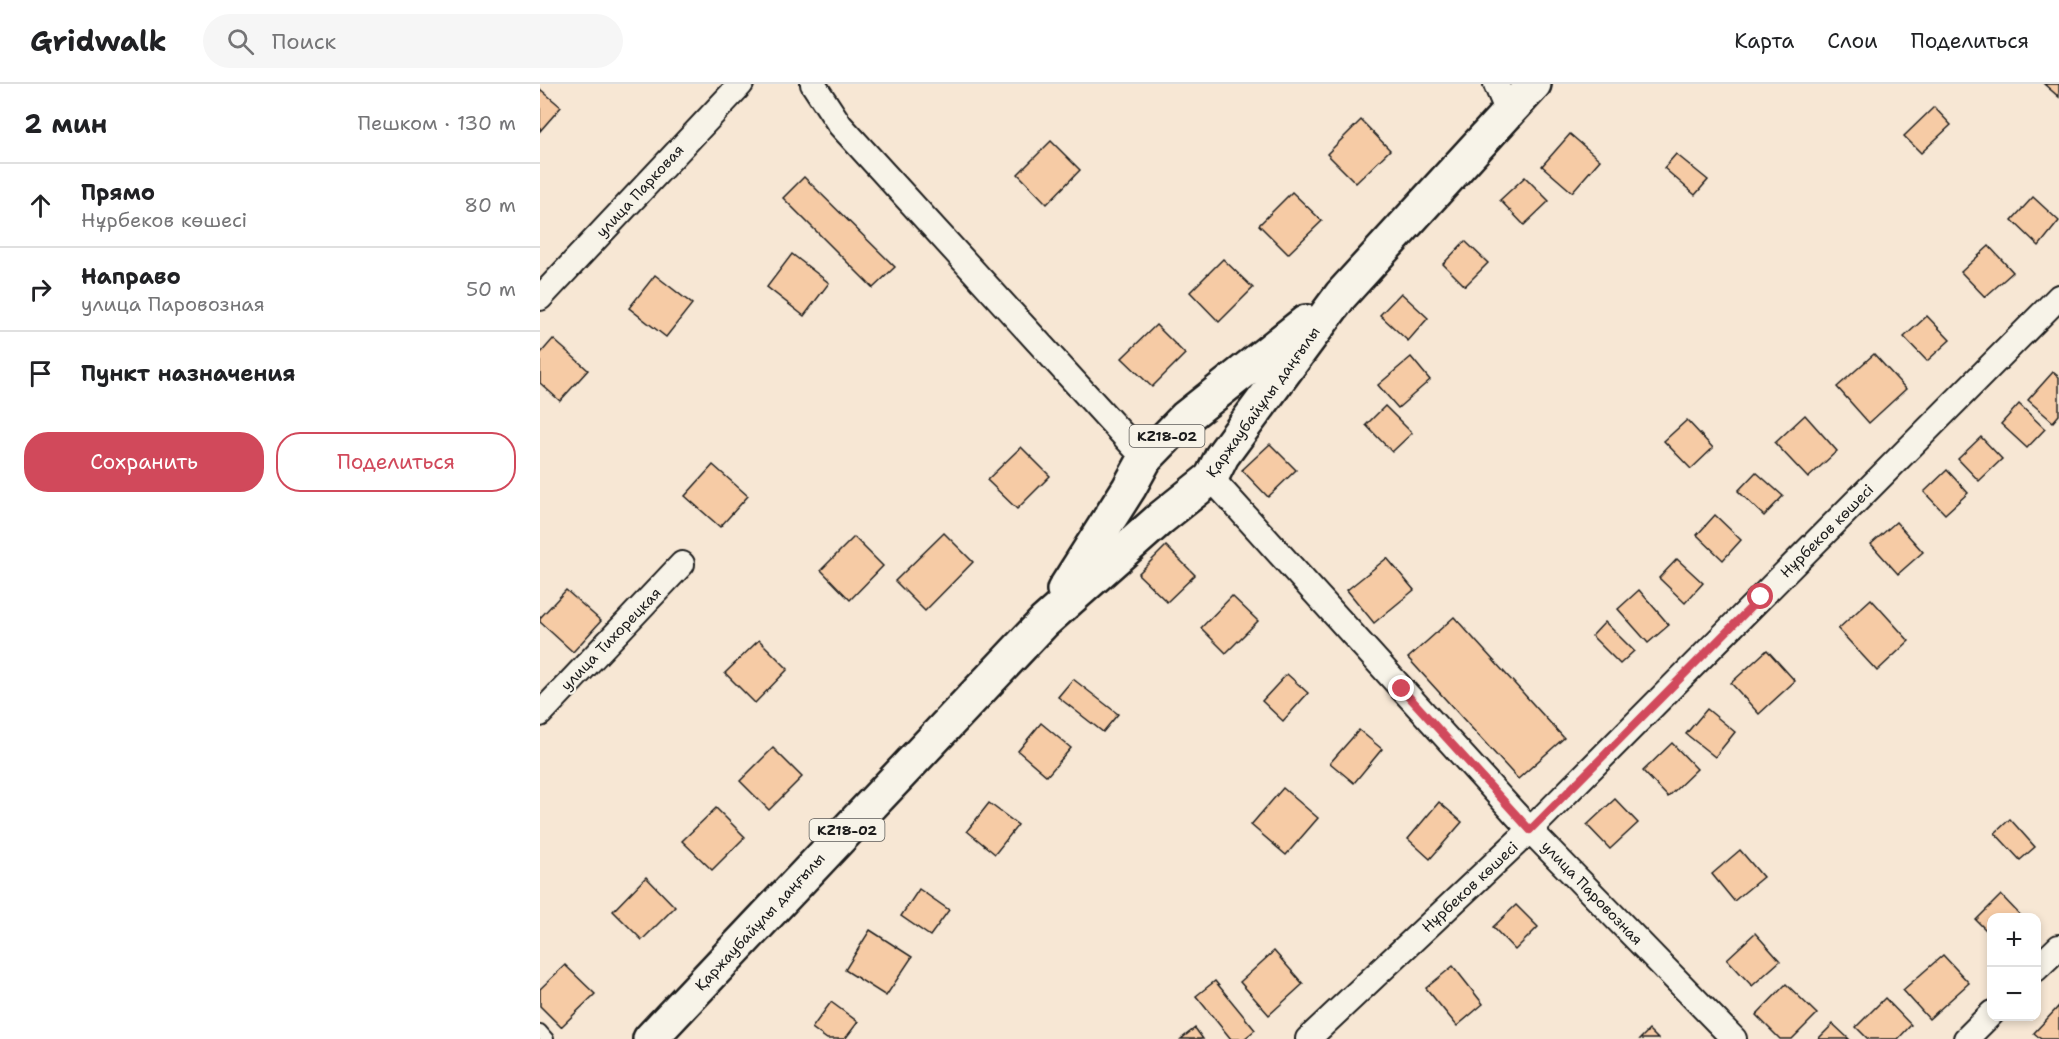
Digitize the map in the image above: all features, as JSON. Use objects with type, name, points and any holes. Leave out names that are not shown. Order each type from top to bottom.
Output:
[{"type":"highway","name":"Қаржаубайұлы даңғылы","points":[[650,1039],[1044,622],[1217,467],[1341,295],[1502,98],[1534,84]]},
{"type":"highway","name":"Қаржаубайұлы даңғылы","points":[[1044,622],[1145,459],[1185,418],[1341,295]]},
{"type":"highway","name":"KZ18-02","points":[[1185,418],[1209,436],[1217,467]]},
{"type":"highway","points":[[1129,488],[1141,507],[1161,518]]},
{"type":"street","name":"улица Парковая","points":[[540,297],[741,84]]},
{"type":"street","points":[[813,84],[840,125],[1145,459]]},
{"type":"street","name":"Нұрбеков көшесі","points":[[1308,1039],[1530,830],[2059,297]]},
{"type":"street","name":"улица Паровозная","points":[[1217,467],[1530,830],[1734,1039]]},
{"type":"street","name":"улица Тихорецкая","points":[[540,714],[682,564]]},
{"type":"street","points":[[2039,967],[2059,947]]},
{"type":"street","points":[[1966,1039],[1987,1018]]},
{"type":"lane","points":[[540,1031],[547,1039]]},
{"type":"building","points":[[2044,84],[2059,84],[2059,97]]},
{"type":"building","points":[[540,89],[561,107],[540,131]]},
{"type":"building","points":[[1934,107],[1951,125],[1921,153],[1904,136]]},
{"type":"building","points":[[1361,120],[1390,150],[1356,183],[1327,154]]},
{"type":"building","points":[[1570,134],[1600,160],[1572,192],[1542,166]]},
{"type":"building","points":[[1051,141],[1080,170],[1047,204],[1018,174]]},
{"type":"building","points":[[1676,154],[1708,180],[1695,195],[1664,168]]},
{"type":"building","points":[[804,177],[895,267],[873,288],[783,198]]},
{"type":"building","points":[[1525,177],[1549,201],[1524,225],[1500,200]]},
{"type":"building","points":[[1292,192],[1322,221],[1288,254],[1259,225]]},
{"type":"building","points":[[2033,197],[2059,221],[2039,246],[2012,220]]},
{"type":"building","points":[[1465,241],[1488,263],[1465,286],[1443,264]]},
{"type":"building","points":[[1989,246],[2013,272],[1985,297],[1961,272]]},
{"type":"building","points":[[792,254],[829,283],[804,316],[767,287]]},
{"type":"building","points":[[1223,259],[1253,288],[1219,322],[1190,292]]},
{"type":"building","points":[[655,275],[692,304],[666,337],[629,308]]},
{"type":"building","points":[[1401,293],[1428,318],[1408,341],[1380,315]]},
{"type":"building","points":[[1927,316],[1950,340],[1927,361],[1904,337]]},
{"type":"building","points":[[1156,325],[1185,354],[1152,387],[1122,358]]},
{"type":"building","points":[[553,339],[588,370],[560,401],[540,383],[540,354]]},
{"type":"building","points":[[1874,354],[1906,389],[1869,423],[1837,387]]},
{"type":"building","points":[[1411,357],[1430,380],[1398,408],[1378,385]]},
{"type":"building","points":[[2053,372],[2059,377],[2059,415],[2053,422],[2028,400]]},
{"type":"building","points":[[2019,404],[2045,429],[2027,448],[2001,424]]},
{"type":"building","points":[[1385,406],[1412,433],[1392,452],[1366,425]]},
{"type":"building","points":[[1805,415],[1837,451],[1808,478],[1775,443]]},
{"type":"building","points":[[1687,420],[1713,448],[1691,469],[1664,441]]},
{"type":"building","points":[[1981,437],[2002,459],[1979,481],[1958,459]]},
{"type":"building","points":[[1270,444],[1296,470],[1268,497],[1242,470]]},
{"type":"building","points":[[1021,447],[1050,476],[1017,509],[987,480]]},
{"type":"building","points":[[713,465],[748,496],[720,527],[685,496]]},
{"type":"building","points":[[1947,470],[1968,493],[1945,514],[1924,492]]},
{"type":"building","points":[[1756,472],[1783,496],[1764,516],[1738,491]]},
{"type":"building","points":[[1715,515],[1741,540],[1723,560],[1697,535]]},
{"type":"building","points":[[1896,522],[1923,552],[1898,574],[1871,544]]},
{"type":"building","points":[[944,533],[973,562],[925,611],[895,581]]},
{"type":"building","points":[[854,537],[883,566],[850,600],[821,570]]},
{"type":"building","points":[[1166,546],[1195,575],[1167,602],[1138,574]]},
{"type":"building","points":[[1387,558],[1414,590],[1374,623],[1347,590]]},
{"type":"building","points":[[1677,559],[1703,583],[1685,603],[1659,578]]},
{"type":"building","points":[[566,590],[601,621],[573,652],[540,622],[540,618]]},
{"type":"building","points":[[1639,590],[1669,625],[1648,643],[1618,609]]},
{"type":"building","points":[[1232,596],[1258,621],[1226,653],[1201,628]]},
{"type":"building","points":[[1871,599],[1909,641],[1877,671],[1838,629]]},
{"type":"building","points":[[1454,617],[1564,738],[1518,779],[1408,658]]},
{"type":"building","points":[[1605,622],[1634,651],[1620,664],[1592,636]]},
{"type":"building","points":[[759,640],[788,669],[755,703],[725,673]]},
{"type":"building","points":[[1767,650],[1795,681],[1759,714],[1731,683]]},
{"type":"building","points":[[1287,674],[1308,693],[1283,721],[1262,701]]},
{"type":"building","points":[[1073,679],[1118,714],[1103,732],[1058,697]]},
{"type":"building","points":[[1707,709],[1735,732],[1715,757],[1686,734]]},
{"type":"building","points":[[1041,723],[1071,748],[1047,776],[1018,751]]},
{"type":"building","points":[[1359,730],[1382,749],[1354,783],[1330,763]]},
{"type":"building","points":[[1672,743],[1697,769],[1668,797],[1643,771]]},
{"type":"building","points":[[773,748],[802,777],[769,810],[740,781]]},
{"type":"building","points":[[1283,788],[1318,818],[1286,855],[1251,825]]},
{"type":"building","points":[[1615,799],[1638,823],[1610,849],[1587,825]]},
{"type":"building","points":[[1439,802],[1462,822],[1430,859],[1408,839]]},
{"type":"building","points":[[989,803],[1018,825],[995,854],[967,831]]},
{"type":"building","points":[[716,808],[745,837],[712,870],[682,841]]},
{"type":"building","points":[[2010,819],[2035,847],[2020,860],[1995,833]]},
{"type":"building","points":[[1740,850],[1763,877],[1734,901],[1712,874]]},
{"type":"building","points":[[646,877],[675,907],[642,940],[613,911]]},
{"type":"building","points":[[919,889],[949,910],[930,936],[901,916]]},
{"type":"building","points":[[2001,895],[2018,913],[1987,913],[1987,931],[1976,920]]},
{"type":"building","points":[[1516,905],[1538,927],[1515,950],[1493,927]]},
{"type":"building","points":[[870,930],[912,957],[886,996],[845,970]]},
{"type":"building","points":[[1755,933],[1780,961],[1752,986],[1727,959]]},
{"type":"building","points":[[1274,951],[1303,984],[1269,1015],[1240,982]]},
{"type":"building","points":[[1943,955],[1969,983],[1929,1019],[1903,990]]},
{"type":"building","points":[[565,965],[595,994],[561,1027],[540,1006],[540,989]]},
{"type":"building","points":[[1453,966],[1483,1004],[1457,1026],[1426,988]]},
{"type":"building","points":[[1215,981],[1255,1030],[1244,1039],[1231,1039],[1196,996]]},
{"type":"building","points":[[1786,984],[1817,1014],[1792,1039],[1780,1039],[1756,1015]]},
{"type":"building","points":[[1885,998],[1911,1025],[1898,1039],[1868,1039],[1856,1027]]},
{"type":"building","points":[[831,1002],[858,1022],[845,1039],[827,1039],[812,1028]]},
{"type":"building","points":[[2059,1006],[2059,1039],[2041,1039],[2034,1033]]},
{"type":"building","points":[[1833,1024],[1849,1039],[1818,1039]]},
{"type":"building","points":[[1195,1028],[1203,1039],[1181,1039]]},
{"type":"building","points":[[1649,1030],[1658,1039],[1640,1039]]},
{"type":"route","points":[[1402,689],[1530,830],[1761,597]]}]
